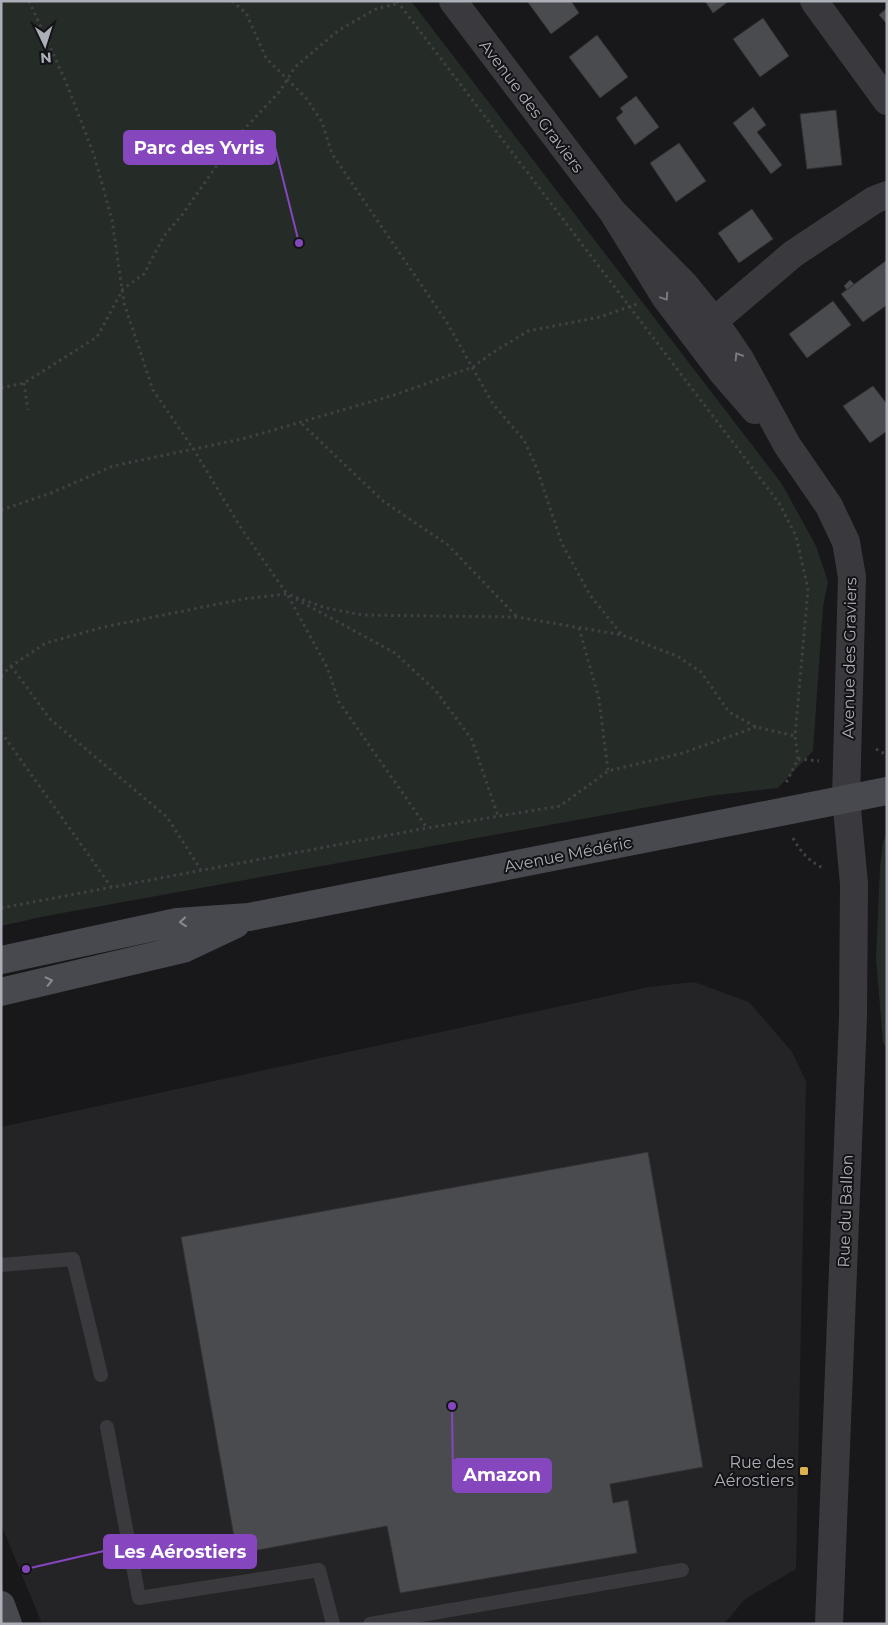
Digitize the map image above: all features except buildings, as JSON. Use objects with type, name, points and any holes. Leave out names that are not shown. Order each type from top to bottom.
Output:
[{"type":"main road","name":"Avenue Médéric","points":[[249,918],[887,791]]},
{"type":"main road","points":[[1,960],[177,922],[249,918]]},
{"type":"main road","points":[[1,992],[183,950],[249,918]]},
{"type":"main road","points":[[1,1605],[8,1624]]},
{"type":"street","name":"Avenue des Graviers","points":[[453,1],[612,211],[665,297],[705,329],[722,372],[787,445],[829,506],[846,542],[852,577],[846,798]]},
{"type":"street","points":[[814,1],[887,101]]},
{"type":"street","points":[[705,329],[793,254],[874,200],[887,195]]},
{"type":"street","name":"Rue du Ballon","points":[[829,1624],[853,1017],[854,884],[846,798]]},
{"type":"lane","points":[[1,1265],[74,1259],[101,1375]]},
{"type":"lane","points":[[107,1427],[139,1598],[320,1570],[332,1624]]},
{"type":"lane","points":[[370,1624],[682,1570]]},
{"type":"path","points":[[29,1],[66,82],[94,156],[112,220],[124,303],[153,390],[194,450],[241,528],[287,594],[327,667],[339,702],[427,828]]},
{"type":"path","points":[[232,1],[246,13],[266,58],[286,81],[306,98],[322,122],[332,154],[416,275],[473,367],[493,404],[524,440],[537,469],[562,544],[590,595],[622,635]]},
{"type":"path","points":[[1,388],[24,383],[96,337],[123,289],[144,274],[164,236],[182,215],[237,136],[252,122],[286,81],[295,67],[339,30],[376,9],[398,2],[778,504],[796,536],[808,589],[795,736],[798,759],[786,780],[786,810],[791,832],[803,854],[812,863],[826,869],[829,874]]},
{"type":"path","points":[[1,510],[51,493],[113,466],[194,450],[301,424],[394,395],[473,367],[528,331],[600,317],[629,306]]},
{"type":"path","points":[[24,383],[28,410]]},
{"type":"path","points":[[301,424],[383,501],[448,546],[517,617]]},
{"type":"path","points":[[1,676],[11,666],[46,643],[104,627],[242,599],[287,594],[326,608],[362,615],[517,617],[622,635],[677,656],[701,672],[729,712],[756,727],[795,736]]},
{"type":"path","points":[[287,594],[395,654],[436,691],[472,740],[498,816]]},
{"type":"path","points":[[579,628],[599,699],[608,771]]},
{"type":"path","points":[[11,666],[50,719],[167,816],[201,871]]},
{"type":"path","points":[[1,908],[427,828],[560,806],[608,771],[683,753],[756,727]]},
{"type":"path","points":[[1,732],[112,888]]},
{"type":"path","points":[[876,749],[887,754]]},
{"type":"path","points":[[798,759],[817,761]]},
{"type":"shaded area","points":[[1,1],[411,1],[782,484],[816,546],[828,582],[823,607],[813,751],[778,788],[709,796],[46,916],[1,926]]},
{"type":"shaded area","points":[[887,833],[887,1049],[883,1042],[876,958],[880,867],[883,842]]},
{"type":"shaded area","points":[[694,982],[749,1002],[792,1052],[806,1081],[796,1569],[745,1599],[724,1624],[42,1624],[1,1524],[1,1127],[649,987]]},
{"type":"place","name":"Parc des Yvris","points":[[299,243]]},
{"type":"place","name":"Amazon","points":[[452,1406]]},
{"type":"place","name":"Rue des Aérostiers","points":[[804,1471]]},
{"type":"place","name":"Les Aérostiers","points":[[26,1569]]}]
